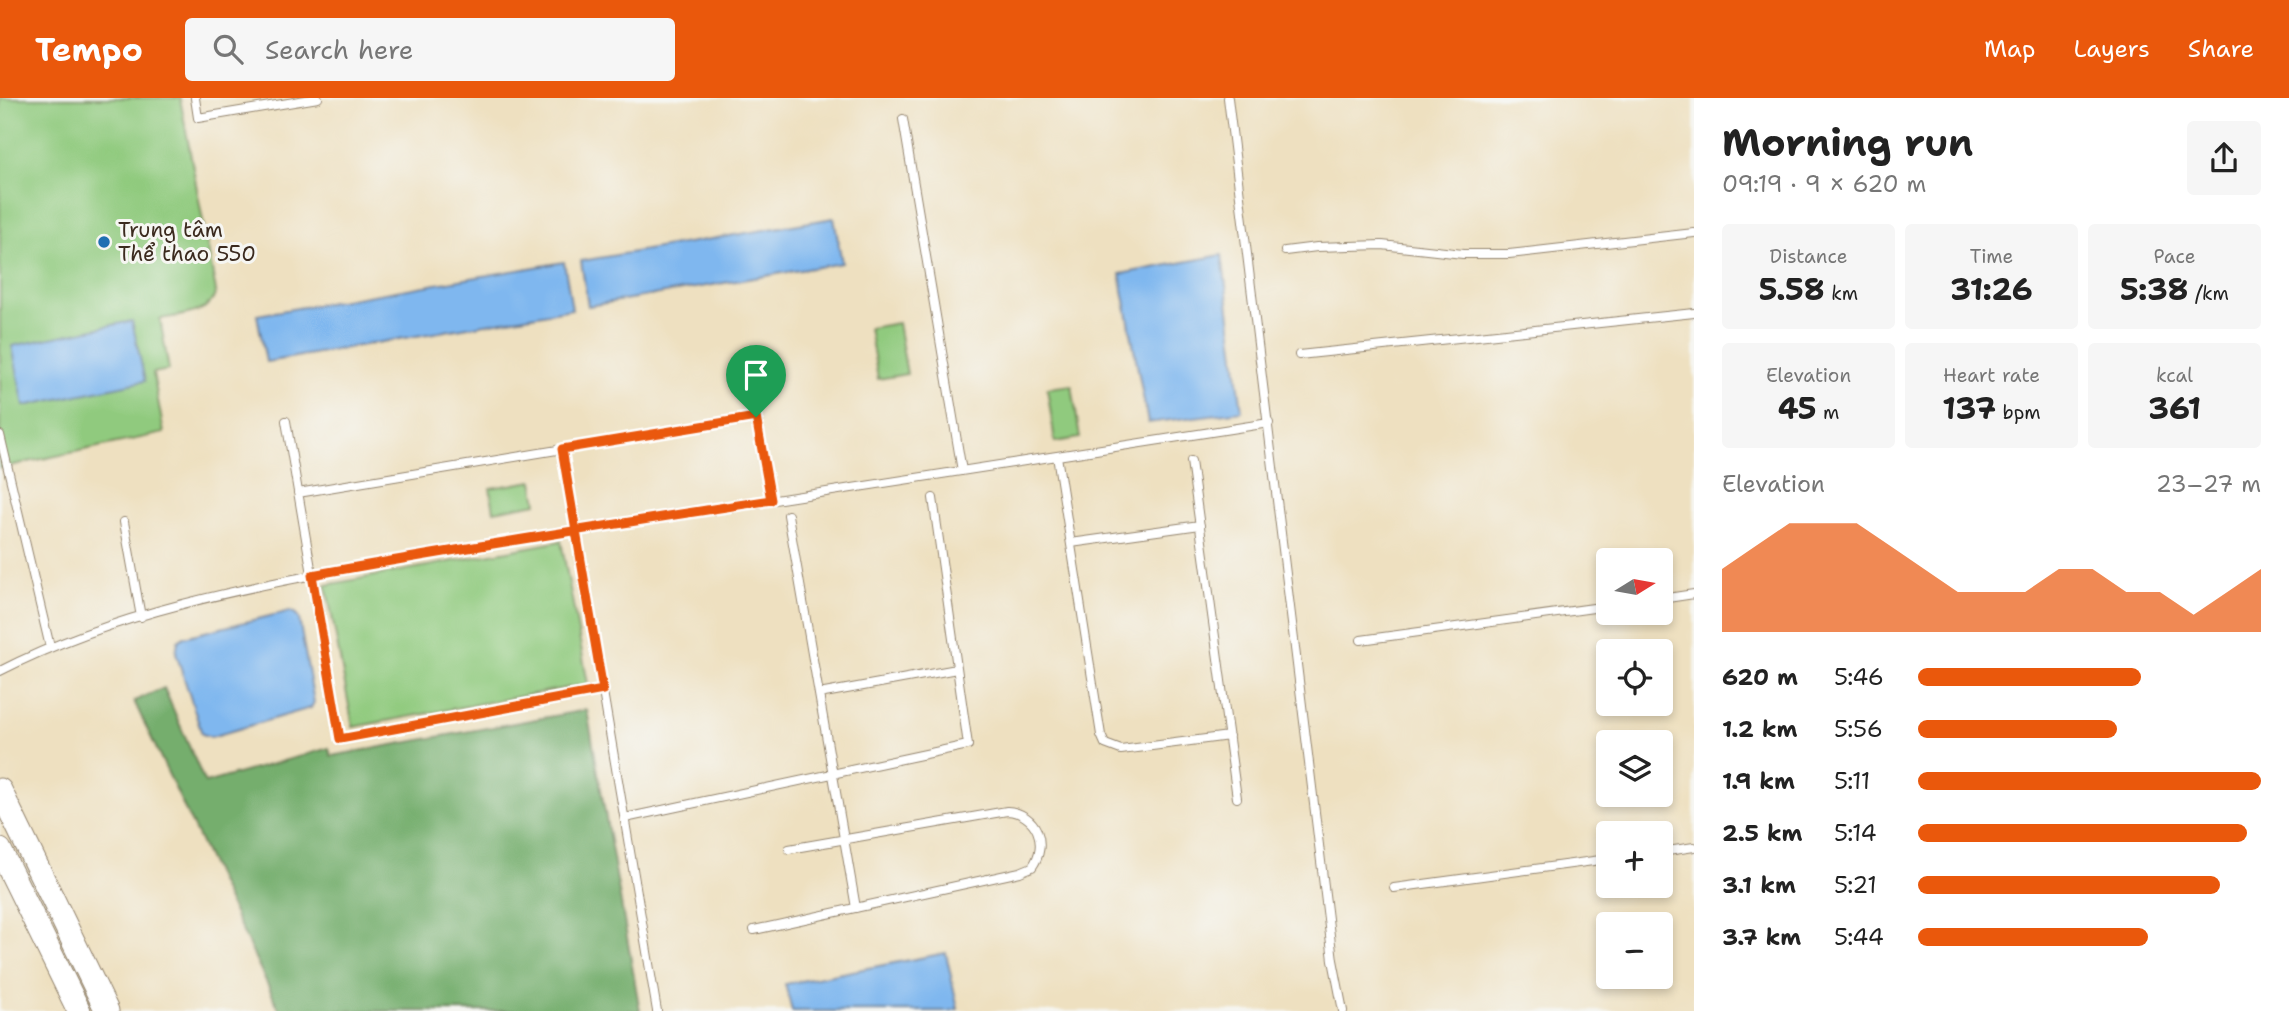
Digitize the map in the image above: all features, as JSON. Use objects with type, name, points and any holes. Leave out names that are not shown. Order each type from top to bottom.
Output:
[{"type":"main road","points":[[1,795],[107,1011]]},
{"type":"main road","points":[[0,850],[79,1011]]},
{"type":"lane","points":[[195,98],[198,118],[318,98]]},
{"type":"lane","points":[[1228,98],[1333,960],[1343,1011]]},
{"type":"lane","points":[[903,119],[962,471]]},
{"type":"lane","points":[[1285,251],[1382,245],[1487,255],[1694,233]]},
{"type":"lane","points":[[1299,355],[1694,313]]},
{"type":"lane","points":[[298,493],[756,417],[771,500]]},
{"type":"lane","points":[[286,421],[340,739],[603,690]]},
{"type":"lane","points":[[0,671],[50,647],[141,617],[312,575],[415,556],[1269,423]]},
{"type":"lane","points":[[0,435],[50,647]]},
{"type":"lane","points":[[562,449],[657,1011]]},
{"type":"lane","points":[[1057,456],[1101,734],[1105,744],[1121,750],[1229,736]]},
{"type":"lane","points":[[1191,461],[1237,798]]},
{"type":"lane","points":[[625,818],[968,745],[933,498]]},
{"type":"lane","points":[[788,515],[856,908]]},
{"type":"lane","points":[[124,522],[141,617]]},
{"type":"lane","points":[[1071,543],[1200,525]]},
{"type":"lane","points":[[1673,597],[1694,594]]},
{"type":"lane","points":[[1361,640],[1596,608]]},
{"type":"lane","points":[[819,694],[957,669]]},
{"type":"lane","points":[[754,930],[1020,872],[1031,867],[1036,861],[1040,840],[1035,826],[1026,816],[1007,811],[789,849]]},
{"type":"lane","points":[[1673,850],[1694,847]]},
{"type":"lane","points":[[1394,888],[1596,861]]},
{"type":"green space","name":"Trung tâm Thể thao 550","points":[[0,98],[180,98],[216,291],[208,305],[201,309],[160,319],[169,370],[153,373],[164,433],[0,468]]},
{"type":"green space","points":[[898,323],[907,374],[878,379],[869,328]]},
{"type":"green space","points":[[1072,385],[1080,438],[1055,442],[1047,388]]},
{"type":"green space","points":[[533,481],[537,503],[494,511],[490,488]]},
{"type":"green space","points":[[561,541],[588,684],[353,727],[326,585]]},
{"type":"green space","points":[[164,688],[205,783],[329,748],[331,756],[587,710],[640,1011],[280,1011],[134,701]]},
{"type":"water","points":[[834,218],[842,263],[588,306],[581,261]]},
{"type":"water","points":[[1222,255],[1242,411],[1148,423],[1120,274]]},
{"type":"water","points":[[564,262],[572,309],[266,362],[257,315]]},
{"type":"water","points":[[132,321],[145,381],[24,406],[12,346]]},
{"type":"water","points":[[290,611],[299,619],[314,702],[311,708],[211,737],[202,734],[176,653],[178,641],[184,637]]},
{"type":"water","points":[[946,953],[958,1009],[792,1011],[785,984]]},
{"type":"place","name":"Trung tâm Thể thao 550","points":[[104,242]]},
{"type":"route","points":[[756,417],[562,449],[576,531],[603,690],[340,739],[312,575],[415,556],[576,531],[771,500],[756,417]]}]
